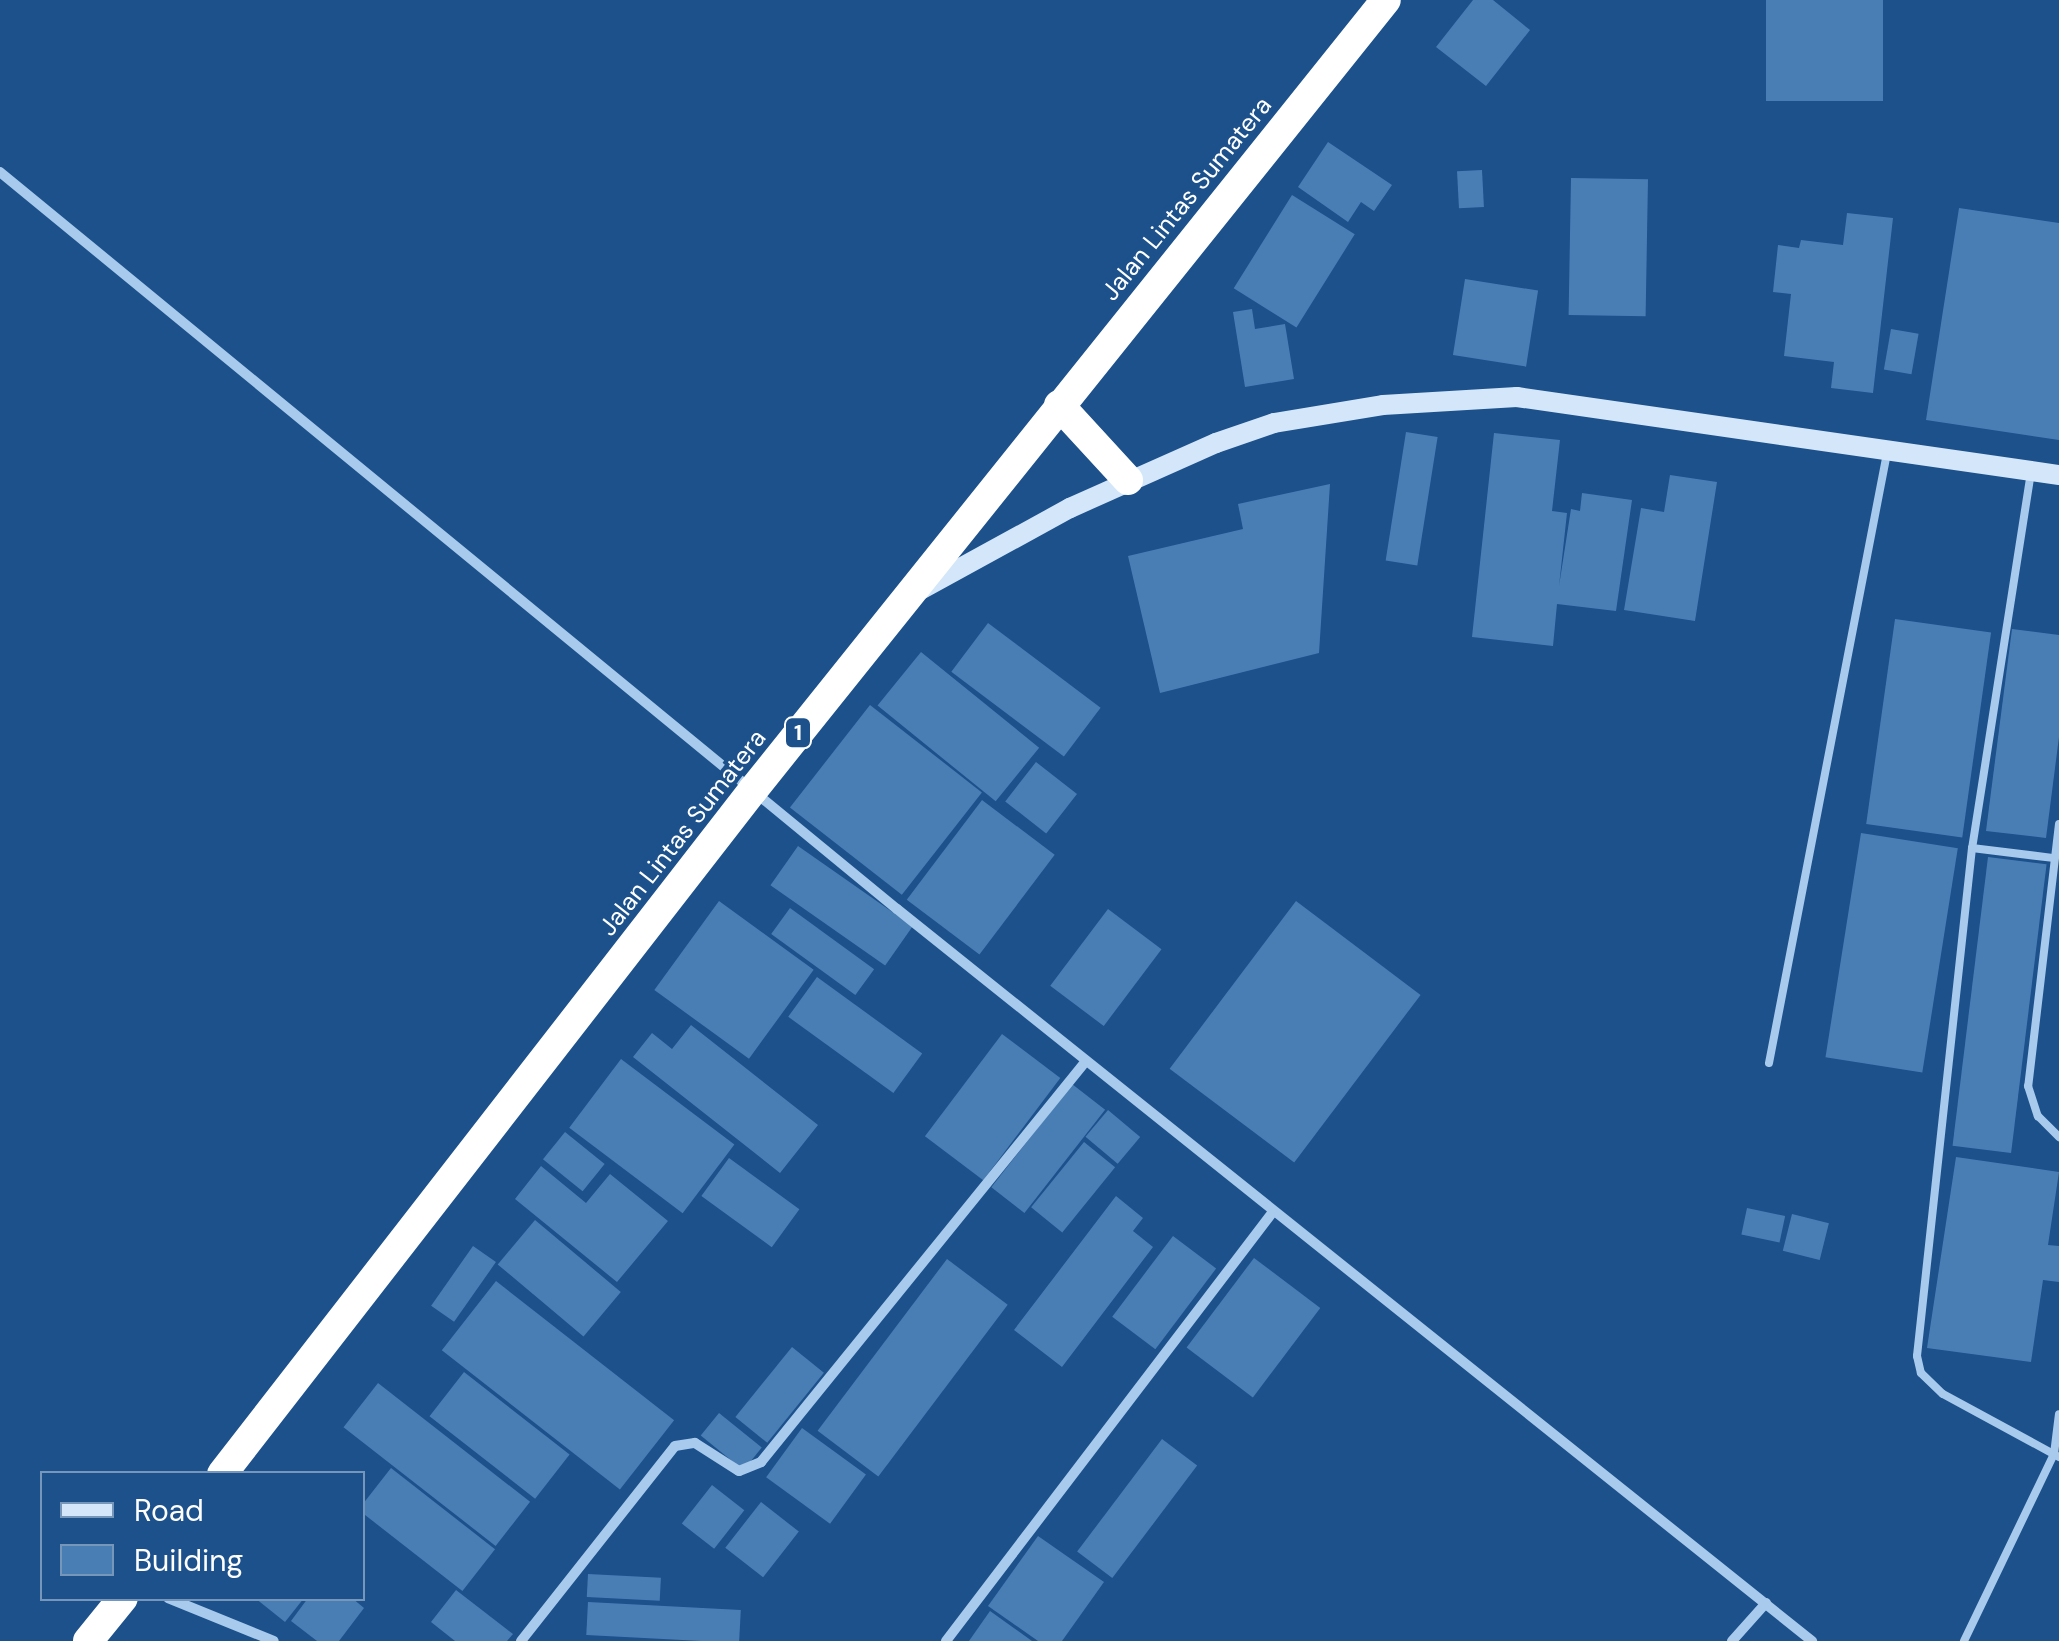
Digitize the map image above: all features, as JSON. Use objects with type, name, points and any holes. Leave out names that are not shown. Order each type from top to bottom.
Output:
[{"type":"highway","name":"Jalan Lintas Sumatera","points":[[224,1471],[753,790],[1386,0]]},
{"type":"highway","points":[[1060,406],[1128,480]]},
{"type":"highway","points":[[88,1641],[121,1601]]},
{"type":"main road","points":[[904,599],[1128,480],[1274,423],[1450,398],[1517,397],[2059,475]]},
{"type":"street","points":[[0,172],[1272,1213],[1812,1641]]},
{"type":"street","points":[[521,1641],[675,1446],[696,1443],[739,1471],[760,1462],[1086,1061]]},
{"type":"street","points":[[946,1641],[1272,1213]]},
{"type":"street","points":[[175,1601],[274,1641]]},
{"type":"street","points":[[1732,1641],[1766,1603]]},
{"type":"lane","points":[[1769,1063],[1888,448]]},
{"type":"lane","points":[[2031,472],[1972,848],[1917,1356],[1921,1373],[1943,1394],[2056,1455]]},
{"type":"lane","points":[[2059,824],[2028,1086],[2038,1116],[2059,1137]]},
{"type":"lane","points":[[1972,848],[2054,858]]},
{"type":"lane","points":[[1964,1641],[2056,1455],[2059,1414]]},
{"type":"building","points":[[1473,0],[1493,0],[1530,30],[1486,86],[1436,47]]},
{"type":"building","points":[[1766,0],[1883,0],[1883,101],[1766,101]]},
{"type":"building","points":[[1328,142],[1392,185],[1374,211],[1361,202],[1348,222],[1298,187]]},
{"type":"building","points":[[1482,170],[1484,207],[1459,208],[1457,171]]},
{"type":"building","points":[[1571,178],[1648,179],[1646,316],[1569,315]]},
{"type":"building","points":[[1292,195],[1355,234],[1296,327],[1234,288]]},
{"type":"building","points":[[1959,208],[2059,223],[2059,440],[1926,420]]},
{"type":"building","points":[[1847,213],[1893,218],[1873,393],[1831,388],[1834,362],[1784,356],[1791,294],[1773,292],[1778,245],[1799,248],[1801,240],[1843,245]]},
{"type":"building","points":[[1465,279],[1538,291],[1526,367],[1453,355]]},
{"type":"building","points":[[1252,309],[1255,329],[1285,324],[1294,379],[1245,387],[1233,312]]},
{"type":"building","points":[[1891,329],[1919,334],[1911,374],[1884,369]]},
{"type":"building","points":[[1406,432],[1438,437],[1417,565],[1386,560]]},
{"type":"building","points":[[1494,433],[1560,440],[1552,511],[1567,513],[1559,586],[1571,509],[1580,511],[1582,493],[1632,500],[1616,611],[1557,604],[1553,646],[1472,637]]},
{"type":"building","points":[[1670,475],[1717,482],[1695,621],[1624,610],[1641,508],[1664,512]]},
{"type":"building","points":[[1330,484],[1319,653],[1160,693],[1128,556],[1243,529],[1238,504]]},
{"type":"building","points":[[1895,619],[1991,632],[1962,837],[1866,824]]},
{"type":"building","points":[[988,623],[1101,708],[1064,757],[951,672]]},
{"type":"building","points":[[2012,629],[2059,635],[2059,737],[2046,838],[1986,831]]},
{"type":"building","points":[[921,652],[1039,748],[996,801],[878,706]]},
{"type":"building","points":[[870,705],[982,792],[902,895],[790,807]]},
{"type":"building","points":[[1036,762],[1077,794],[1046,833],[1005,801]]},
{"type":"building","points":[[982,800],[1055,855],[979,955],[907,900]]},
{"type":"building","points":[[1861,833],[1958,848],[1922,1073],[1825,1057]]},
{"type":"building","points":[[798,846],[913,926],[885,966],[770,885]]},
{"type":"building","points":[[1988,857],[2047,864],[2011,1153],[1953,1146]]},
{"type":"building","points":[[719,901],[814,970],[749,1059],[654,990]]},
{"type":"building","points":[[1296,901],[1421,995],[1294,1163],[1170,1069]]},
{"type":"building","points":[[790,908],[874,969],[855,995],[771,934]]},
{"type":"building","points":[[1108,909],[1162,949],[1104,1026],[1050,986]]},
{"type":"building","points":[[817,977],[922,1053],[893,1093],[788,1017]]},
{"type":"building","points":[[691,1025],[818,1125],[780,1173],[633,1057],[652,1033],[672,1049]]},
{"type":"building","points":[[1002,1034],[1060,1078],[983,1180],[925,1136]]},
{"type":"building","points":[[621,1059],[734,1144],[683,1213],[569,1128]]},
{"type":"building","points":[[1072,1084],[1105,1110],[1024,1213],[991,1187]]},
{"type":"building","points":[[1108,1110],[1140,1137],[1118,1164],[1086,1137]]},
{"type":"building","points":[[565,1132],[605,1164],[583,1191],[543,1159]]},
{"type":"building","points":[[1084,1142],[1115,1167],[1062,1232],[1031,1207]]},
{"type":"building","points":[[1956,1157],[2059,1172],[2048,1245],[2059,1246],[2059,1282],[2043,1280],[2031,1362],[1927,1348]]},
{"type":"building","points":[[729,1158],[799,1209],[772,1247],[701,1196]]},
{"type":"building","points":[[541,1166],[586,1203],[610,1174],[668,1221],[617,1282],[515,1199]]},
{"type":"building","points":[[1116,1196],[1143,1218],[1133,1231],[1153,1247],[1062,1367],[1014,1330]]},
{"type":"building","points":[[1747,1208],[1785,1216],[1780,1243],[1741,1234]]},
{"type":"building","points":[[1792,1214],[1829,1223],[1820,1260],[1783,1251]]},
{"type":"building","points":[[535,1220],[621,1292],[584,1336],[498,1264]]},
{"type":"building","points":[[1173,1236],[1216,1268],[1155,1349],[1112,1317]]},
{"type":"building","points":[[473,1246],[496,1262],[454,1322],[431,1306]]},
{"type":"building","points":[[1254,1258],[1320,1308],[1253,1397],[1187,1347]]},
{"type":"building","points":[[947,1259],[1008,1305],[878,1476],[818,1431]]},
{"type":"building","points":[[496,1281],[674,1420],[620,1489],[442,1350]]},
{"type":"building","points":[[792,1347],[824,1373],[767,1443],[735,1417]]},
{"type":"building","points":[[464,1372],[570,1454],[535,1499],[430,1416]]},
{"type":"building","points":[[378,1383],[530,1502],[496,1546],[344,1427]]},
{"type":"building","points":[[719,1413],[762,1448],[743,1470],[701,1436]]},
{"type":"building","points":[[802,1428],[866,1474],[830,1524],[766,1477]]},
{"type":"building","points":[[1162,1439],[1197,1465],[1112,1578],[1077,1552]]},
{"type":"building","points":[[391,1468],[495,1549],[462,1591],[365,1515],[365,1501]]},
{"type":"building","points":[[712,1485],[744,1510],[714,1549],[682,1524]]},
{"type":"building","points":[[761,1502],[799,1532],[763,1577],[725,1548]]},
{"type":"building","points":[[1038,1536],[1104,1582],[1062,1641],[1038,1641],[988,1606]]},
{"type":"building","points":[[588,1574],[661,1578],[660,1601],[587,1597]]},
{"type":"building","points":[[456,1590],[513,1634],[507,1641],[455,1641],[431,1622]]},
{"type":"building","points":[[259,1601],[302,1601],[285,1622]]},
{"type":"building","points":[[306,1601],[356,1601],[364,1608],[339,1641],[317,1641],[291,1621]]},
{"type":"building","points":[[588,1602],[741,1610],[739,1641],[586,1635]]},
{"type":"building","points":[[990,1611],[1032,1641],[969,1641]]}]
